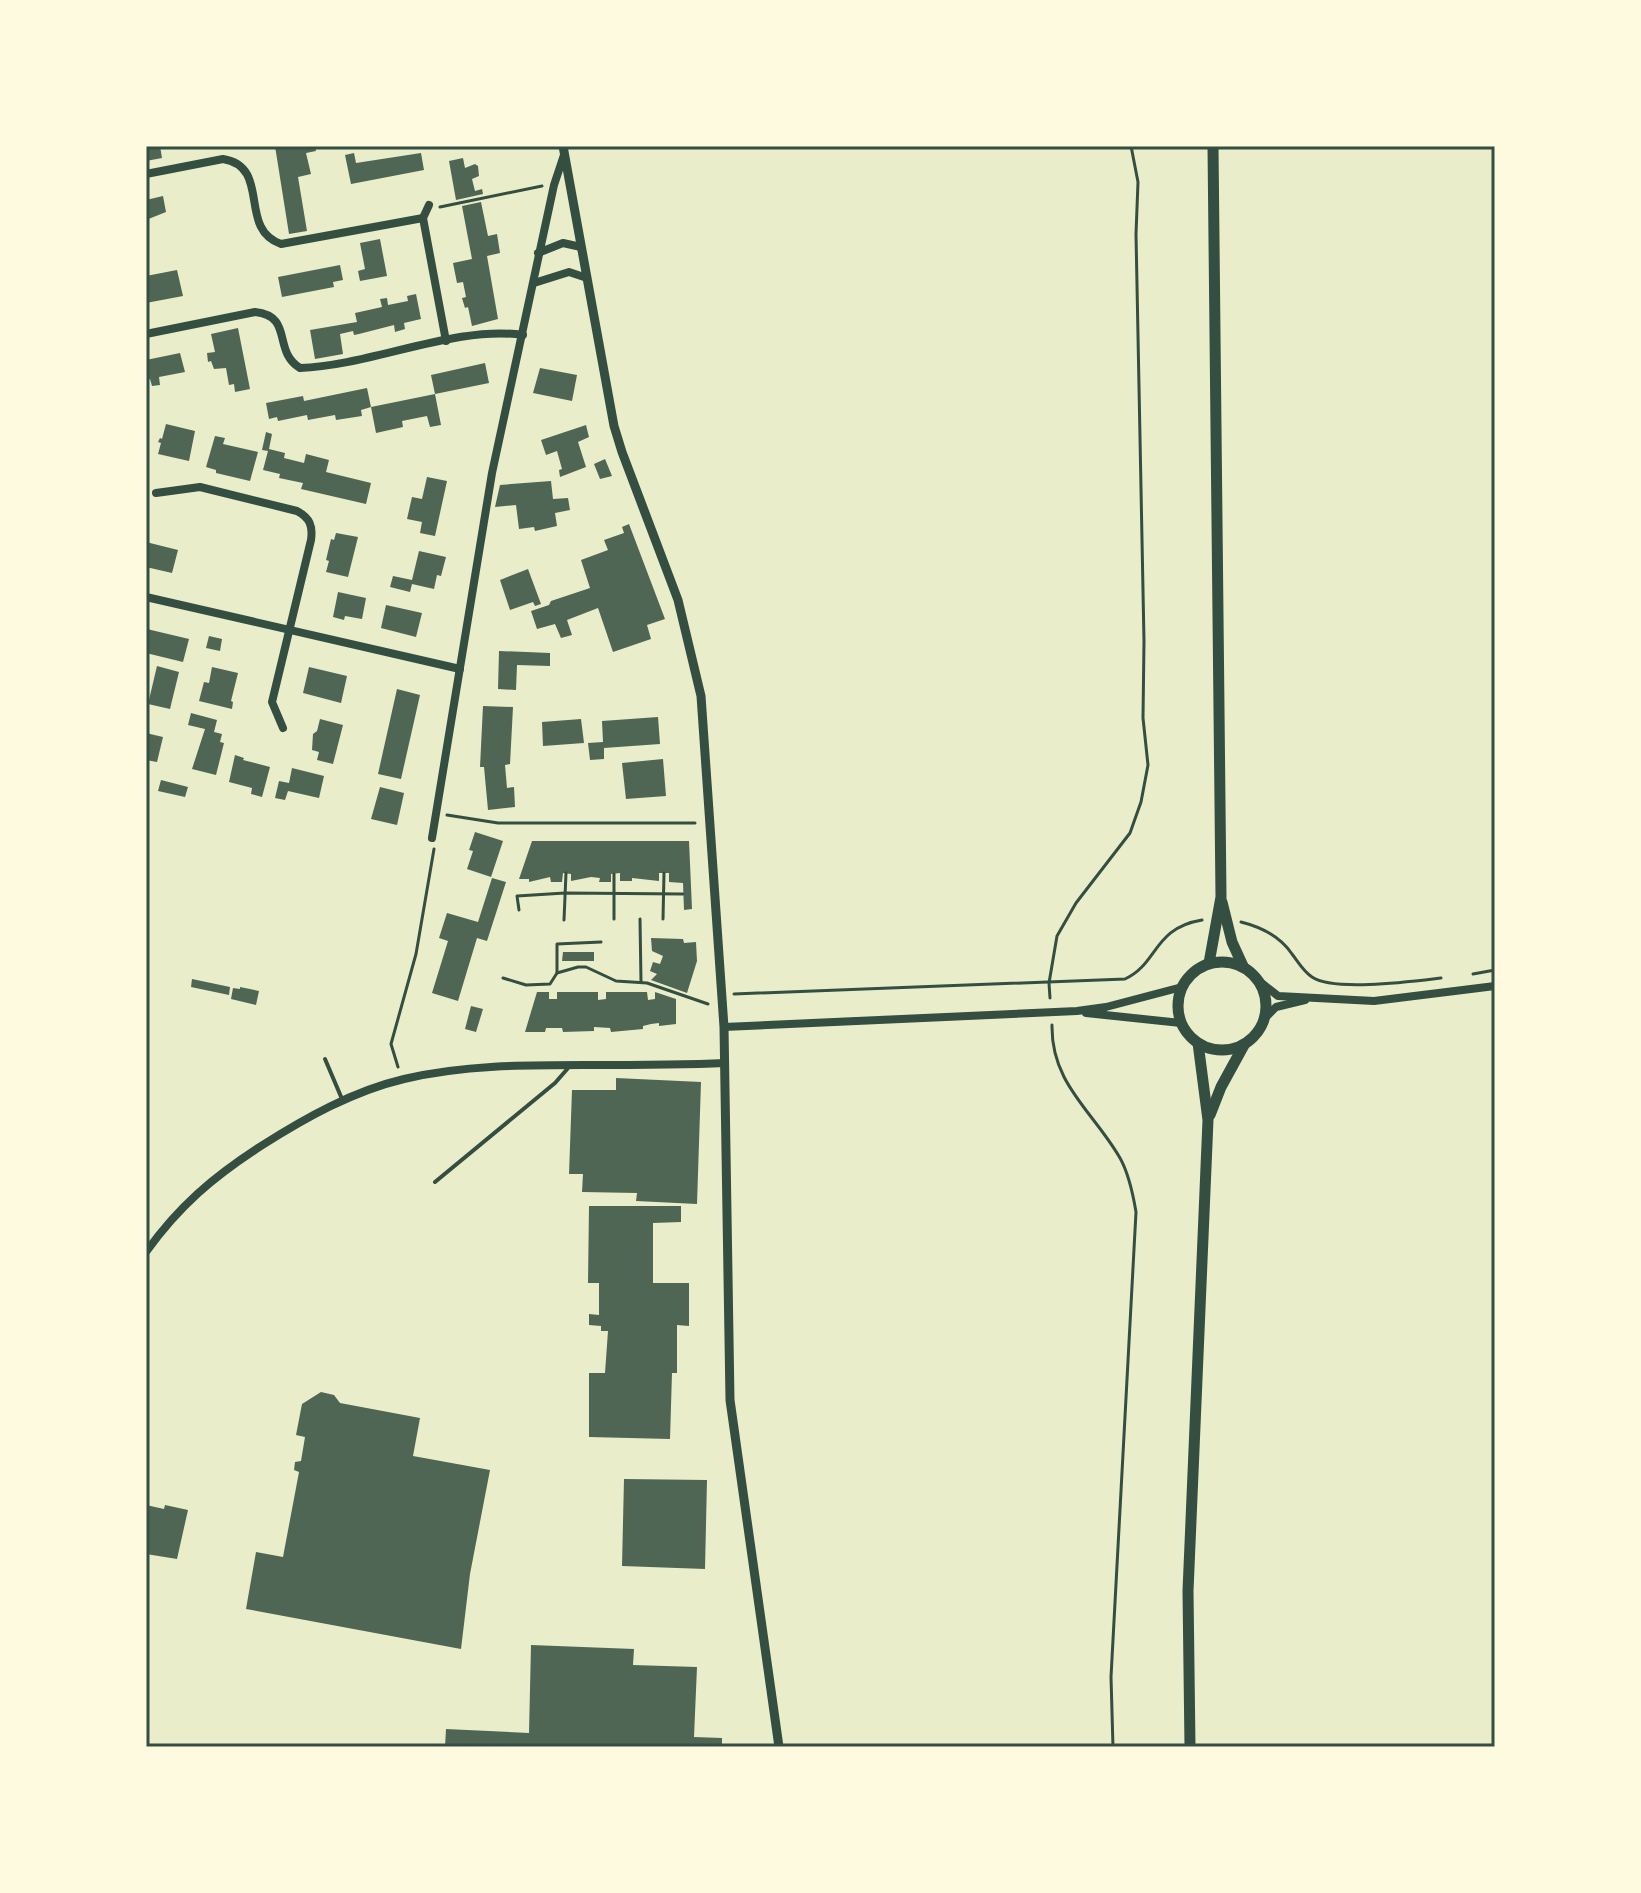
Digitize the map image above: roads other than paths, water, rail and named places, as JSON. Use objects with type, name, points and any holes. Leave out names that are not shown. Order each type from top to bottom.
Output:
[{"type":"main road","points":[[1209,963],[1222,919],[1213,146]]},
{"type":"main road","points":[[1222,919],[1243,966],[1259,981],[1266,1001],[1265,1018],[1253,1038],[1244,1045],[1214,1050],[1198,1043],[1181,1023],[1178,999],[1182,987],[1196,969],[1209,963],[1232,962],[1243,966]]},
{"type":"main road","points":[[1190,1747],[1188,1591],[1208,1120],[1198,1043]]},
{"type":"main road","points":[[1208,1120],[1221,1087],[1244,1045]]},
{"type":"street","points":[[432,838],[492,473],[538,253],[564,150]]},
{"type":"street","points":[[564,150],[618,439],[678,600],[701,696],[724,1027],[730,1400],[779,1747]]},
{"type":"street","points":[[146,174],[223,159],[234,161],[245,169],[251,182],[259,224],[264,234],[271,241],[281,244],[426,211],[446,341]]},
{"type":"street","points":[[538,253],[563,243],[581,247]]},
{"type":"street","points":[[534,283],[569,272],[587,278]]},
{"type":"street","points":[[146,334],[255,312],[267,313],[275,318],[280,327],[286,354],[300,368],[446,341],[504,333],[523,335]]},
{"type":"street","points":[[156,493],[200,487],[307,516],[313,528],[311,540],[272,702],[283,728]]},
{"type":"street","points":[[146,597],[460,669]]},
{"type":"street","points":[[1259,981],[1278,996],[1374,1001],[1495,986]]},
{"type":"street","points":[[724,1027],[1077,1011],[1106,1007],[1182,987]]},
{"type":"street","points":[[1265,1018],[1276,1007],[1314,998]]},
{"type":"street","points":[[1077,1011],[1181,1023]]},
{"type":"street","points":[[146,1252],[195,1193],[278,1135],[343,1101],[402,1079],[481,1068],[725,1063]]},
{"type":"lane","points":[[325,1059],[343,1101]]},
{"type":"lane","points":[[435,1182],[555,1083],[571,1065]]}]
